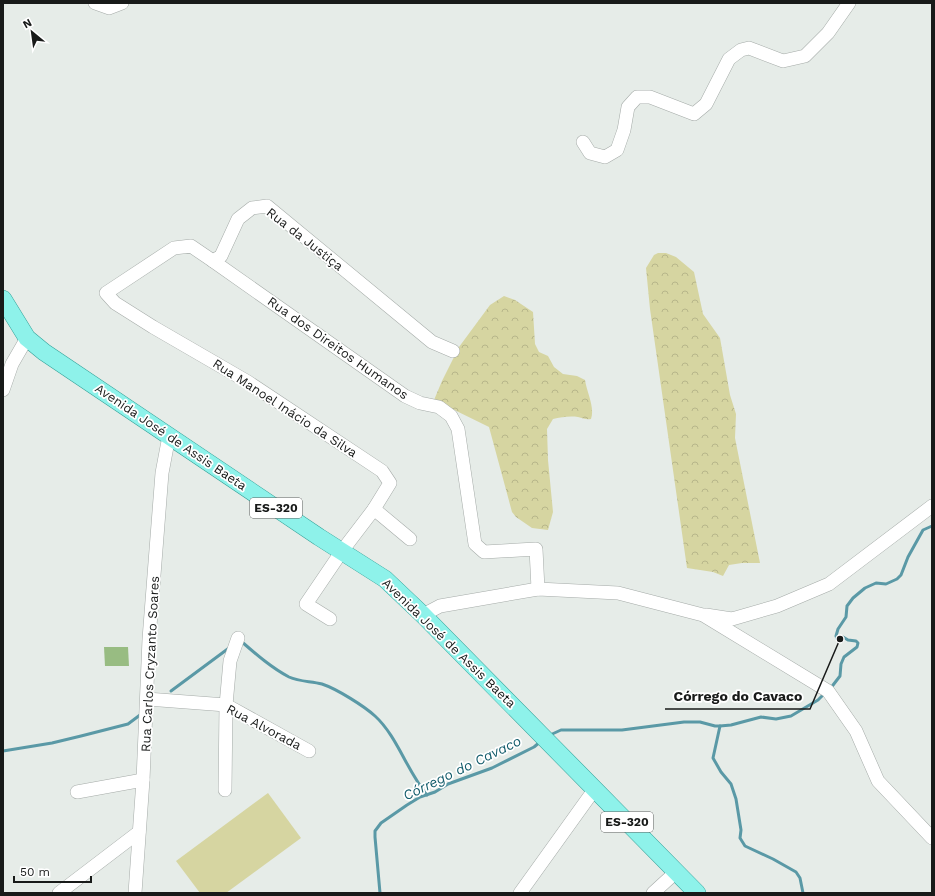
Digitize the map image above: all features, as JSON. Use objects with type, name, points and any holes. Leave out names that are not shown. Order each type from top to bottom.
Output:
[{"type":"main road","name":"Avenida José de Assis Baeta","points":[[3,299],[27,338],[44,352],[342,552],[385,579],[423,615],[697,893]]},
{"type":"street","points":[[95,3],[109,8],[122,3]]},
{"type":"street","points":[[583,142],[590,153],[604,157],[617,150],[624,130],[628,107],[637,97],[650,97],[694,114],[706,104],[729,59],[741,50],[749,48],[783,61],[805,56],[828,33],[849,3]]},
{"type":"street","name":"Rua da Justiça","points":[[214,261],[222,256],[238,220],[252,208],[267,206],[432,342],[453,351]]},
{"type":"street","name":"Rua Manoel Inácio da Silva","points":[[214,261],[191,246],[174,248],[106,294],[114,303],[248,382],[382,471],[390,483],[374,509],[306,604],[330,619]]},
{"type":"street","name":"Rua dos Direitos Humanos","points":[[214,261],[405,396],[420,403],[439,407],[451,416],[458,429],[475,544],[484,552],[536,549],[538,589]]},
{"type":"street","points":[[3,390],[12,364],[27,338]]},
{"type":"street","name":"Rua Carlos Cryzanto Soares","points":[[135,893],[143,780],[149,639],[162,473],[169,436]]},
{"type":"street","points":[[423,615],[440,606],[538,589],[618,593],[703,615],[732,619],[777,606],[829,584],[932,506]]},
{"type":"street","points":[[374,509],[410,539]]},
{"type":"street","points":[[703,615],[828,691],[856,731],[878,781],[932,838]]},
{"type":"street","points":[[225,790],[226,705],[230,661],[238,638]]},
{"type":"street","name":"Rua Alvorada","points":[[147,699],[226,705],[309,751]]},
{"type":"street","points":[[77,792],[143,780]]},
{"type":"street","points":[[520,893],[594,790]]},
{"type":"street","points":[[59,893],[139,832]]},
{"type":"street","points":[[653,893],[676,872]]},
{"type":"green space","points":[[658,253],[666,253],[676,257],[694,272],[703,314],[720,338],[730,395],[736,414],[735,438],[760,563],[729,565],[723,576],[713,572],[687,568],[650,309],[646,268],[654,255]]},
{"type":"green space","points":[[504,296],[515,300],[533,312],[535,344],[539,352],[548,356],[554,367],[563,374],[577,376],[585,380],[592,410],[591,419],[578,417],[556,418],[553,419],[547,429],[548,460],[553,512],[548,530],[532,528],[516,517],[512,512],[489,427],[434,400],[459,347],[490,305]]},
{"type":"green space","points":[[268,793],[301,838],[226,893],[200,893],[176,861]]},
{"type":"building","points":[[104,647],[128,647],[129,666],[105,666]]},
{"type":"waterway","name":"Córrego do Cavaco","points":[[830,689],[840,676],[841,664],[844,657],[857,647],[858,643],[843,637],[837,639],[836,636],[838,629],[846,617],[847,606],[853,598],[865,588],[876,583],[886,584],[897,579],[901,575],[908,557],[923,530],[932,526]]},
{"type":"waterway","points":[[242,642],[289,677],[328,686],[350,698],[375,716],[390,733],[420,786],[427,795]]},
{"type":"waterway","points":[[171,691],[229,648]]},
{"type":"waterway","name":"Córrego do Cavaco","points":[[550,735],[561,730],[622,730],[684,722],[700,722],[720,726],[731,725],[761,717],[776,719],[791,716],[818,700],[825,693]]},
{"type":"waterway","points":[[3,751],[52,743],[128,724],[140,715]]},
{"type":"waterway","points":[[720,726],[713,758],[721,772],[731,784],[736,799],[741,830],[740,838],[745,846],[796,872],[800,878],[803,893]]},
{"type":"waterway","name":"Córrego do Cavaco","points":[[380,893],[375,831],[381,823],[420,797],[435,792],[448,784],[492,768],[534,747],[540,742]]},
{"type":"place","name":"Córrego do Cavaco","points":[[840,639]]}]
